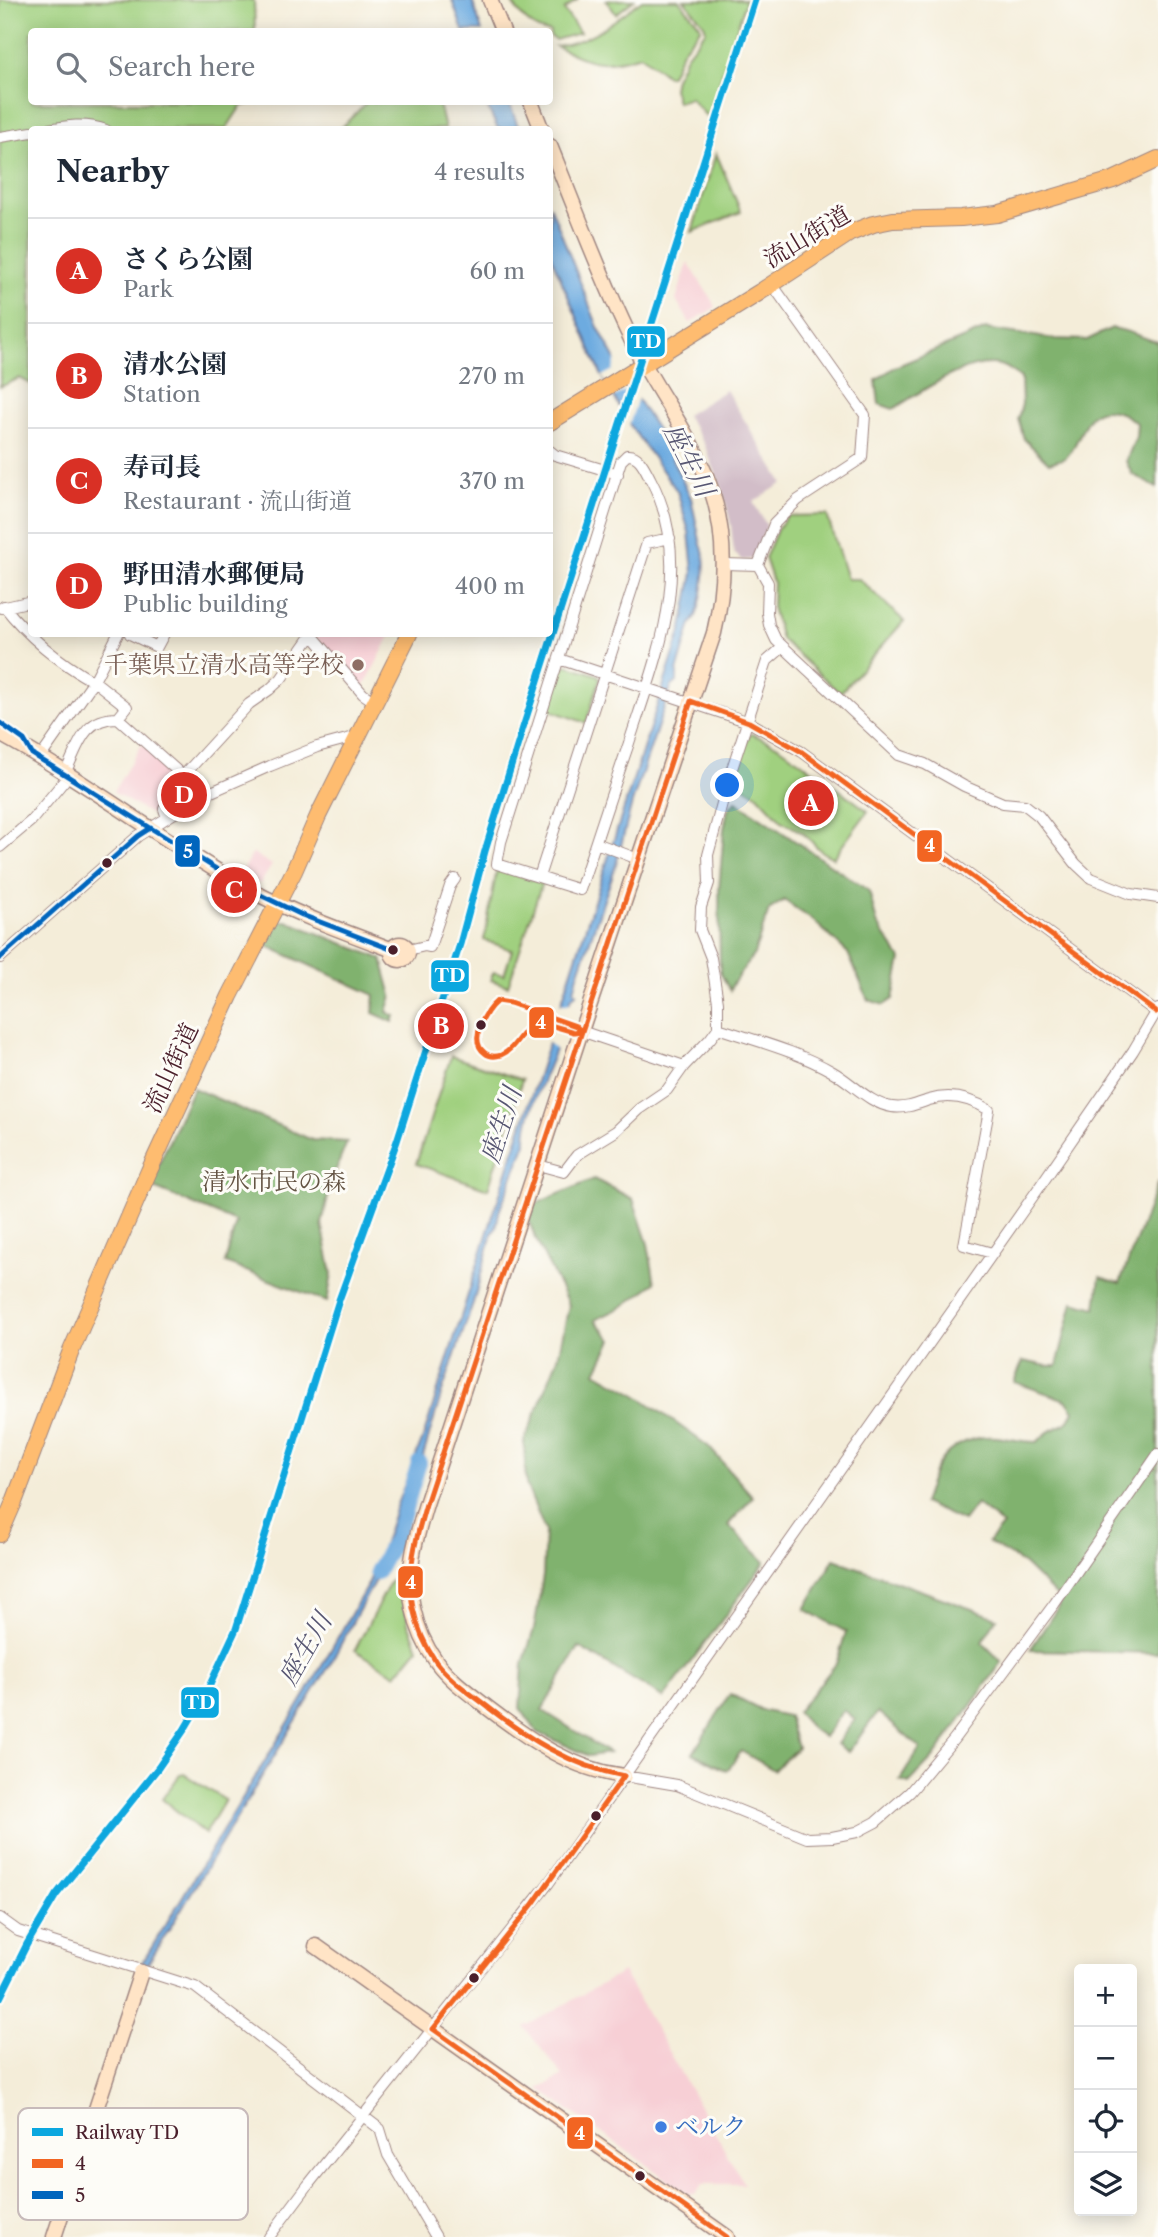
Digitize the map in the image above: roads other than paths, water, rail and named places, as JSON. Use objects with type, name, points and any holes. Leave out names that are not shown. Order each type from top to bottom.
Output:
[{"type":"main road","name":"流山街道","points":[[553,420],[640,368],[850,233],[893,220],[997,214],[1113,180],[1158,159]]},
{"type":"main road","name":"流山街道","points":[[0,1534],[71,1351],[128,1217],[224,1008],[408,637]]},
{"type":"street","points":[[490,0],[501,28]]},
{"type":"street","points":[[532,105],[540,126]]},
{"type":"street","points":[[63,126],[95,126]]},
{"type":"street","points":[[0,137],[28,133]]},
{"type":"street","points":[[553,154],[640,368],[700,461],[708,480],[716,504],[724,565],[722,602],[715,633],[686,700],[632,857],[581,1031],[415,1540],[410,1564],[412,1606],[426,1644],[454,1682],[521,1733],[554,1754],[589,1768],[677,1785],[807,1838],[857,1832],[876,1822],[910,1792],[954,1739],[1057,1607],[1158,1454]]},
{"type":"street","points":[[758,565],[774,524],[798,500],[862,458],[865,415],[772,284]]},
{"type":"street","points":[[553,453],[618,474]]},
{"type":"street","points":[[627,455],[638,457],[662,506],[670,538],[669,604],[650,688],[599,844],[580,890],[497,864],[501,842],[618,474],[621,461],[627,455]]},
{"type":"street","points":[[539,877],[647,543],[670,538]]},
{"type":"street","points":[[724,565],[758,565]]},
{"type":"street","points":[[758,565],[768,583],[767,613],[776,640],[899,755],[925,764],[964,786],[1003,803],[1025,805],[1039,816],[1076,864],[1091,878],[1131,894],[1158,898]]},
{"type":"street","points":[[28,602],[2,607],[28,635]]},
{"type":"street","points":[[30,637],[127,707],[118,719]]},
{"type":"street","points":[[36,756],[94,681],[116,637]]},
{"type":"street","points":[[136,637],[158,647],[163,637]]},
{"type":"street","points":[[167,818],[164,808],[183,776],[249,704],[281,678],[309,637]]},
{"type":"street","points":[[314,637],[363,694],[375,702]]},
{"type":"street","points":[[538,1165],[564,1172],[577,1155],[616,1131],[639,1109],[667,1090],[684,1066],[718,1028],[718,1002],[711,958],[700,930],[701,907],[709,883],[708,855],[728,781],[767,662],[783,647]]},
{"type":"street","points":[[269,2237],[540,1894],[1104,1094],[1157,1010],[802,752],[748,722],[559,659]]},
{"type":"street","points":[[0,847],[31,821],[67,774],[82,736],[90,727],[106,719],[118,719],[183,776],[200,797]]},
{"type":"street","points":[[0,723],[24,740],[36,756]]},
{"type":"street","points":[[0,734],[250,890],[393,950],[394,957],[402,960],[408,955],[408,950],[430,947],[450,886],[455,879]]},
{"type":"street","points":[[0,958],[127,845],[200,797],[317,747],[358,736]]},
{"type":"street","points":[[0,744],[14,751],[36,756]]},
{"type":"street","points":[[599,844],[632,857]]},
{"type":"street","points":[[718,1028],[794,1054],[833,1071],[872,1098],[892,1107],[913,1106],[951,1095],[975,1101],[989,1110],[964,1245],[992,1253]]},
{"type":"street","points":[[581,1031],[684,1066]]},
{"type":"street","points":[[0,1918],[18,1931],[195,1987],[380,2129],[388,2155],[436,2237]]},
{"type":"street","points":[[316,1946],[727,2237]]},
{"type":"street","points":[[96,2108],[141,1972]]},
{"type":"street","points":[[54,2237],[60,2220]]},
{"type":"water","points":[[452,0],[472,0],[481,28],[462,28]]},
{"type":"water","points":[[486,105],[510,105],[518,126],[497,126]]},
{"type":"water","points":[[553,213],[598,327],[636,397],[661,436],[691,498],[703,552],[701,597],[677,672],[677,682],[671,687],[632,803],[616,865],[578,975],[574,991],[577,993],[571,998],[556,1048],[531,1110],[526,1143],[499,1212],[420,1467],[382,1567],[329,1666],[146,1967],[141,1965],[307,1692],[378,1562],[423,1438],[682,628],[693,573],[689,532],[677,491],[631,427],[601,374],[553,261]]},
{"type":"waterway","name":"座生川","points":[[377,1572],[397,1535],[419,1463]]},
{"type":"rail line","name":"TD","points":[[553,634],[755,0]]},
{"type":"rail line","name":"TD","points":[[0,1998],[56,1895],[158,1768],[184,1730],[207,1691],[236,1629],[339,1300],[397,1141],[460,944],[485,851],[552,637]]},
{"type":"place","name":"千葉県立清水高等学校","points":[[358,665]]},
{"type":"place","name":"野田清水郵便局","points":[[184,795]]},
{"type":"place","name":"さくら公園","points":[[811,803]]},
{"type":"place","name":"寿司長","points":[[234,890]]},
{"type":"place","name":"清水公園","points":[[441,1026]]},
{"type":"place","name":"ベルク","points":[[661,2127]]},
{"type":"park label","name":"清水市民の森","points":[[274,1182]]}]
